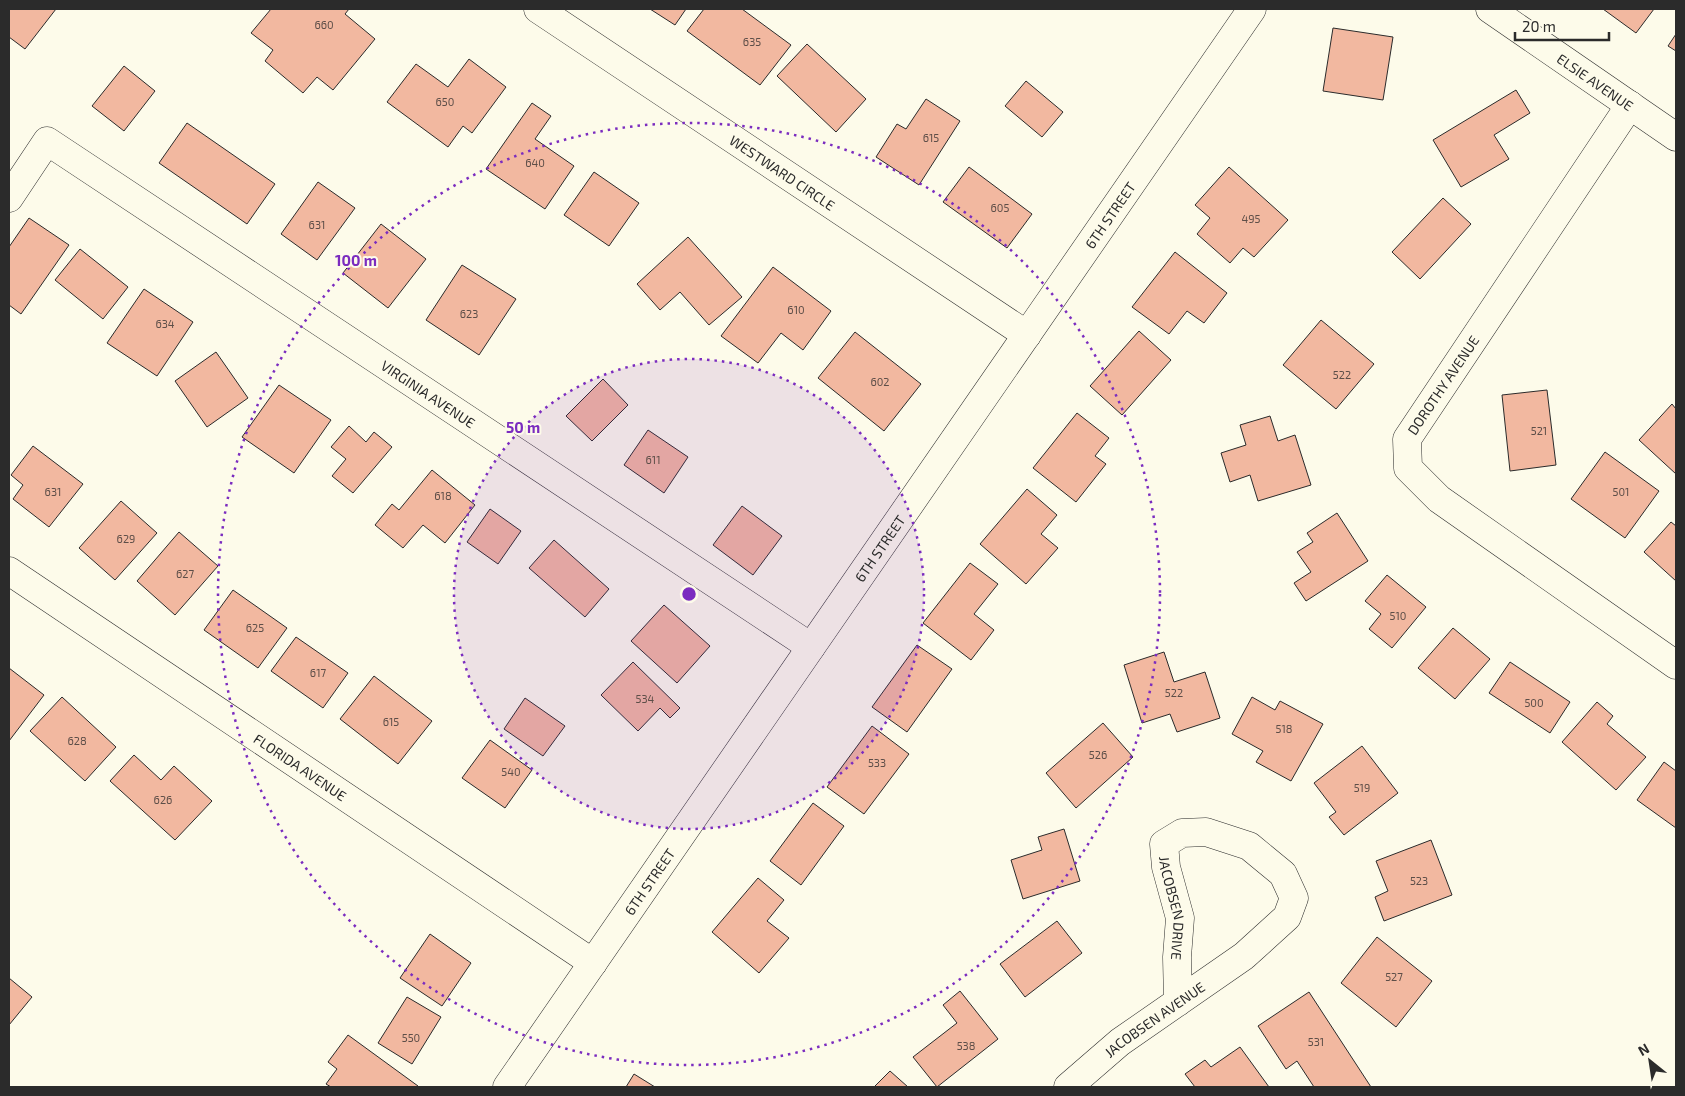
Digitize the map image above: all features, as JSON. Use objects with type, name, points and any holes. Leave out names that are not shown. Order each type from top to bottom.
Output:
[{"type":"street","name":"WESTWARD CIRCLE","points":[[538,9],[1027,335]]},
{"type":"street","name":"6TH STREET","points":[[507,1087],[1252,9]]},
{"type":"street","name":"ELSIE AVENUE","points":[[1490,9],[1676,137]]},
{"type":"street","name":"DOROTHY AVENUE","points":[[1630,105],[1407,439],[1408,468],[1439,499],[1676,665]]},
{"type":"street","name":"VIRGINIA AVENUE","points":[[9,198],[47,141],[811,647]]},
{"type":"street","name":"FLORIDA AVENUE","points":[[9,571],[593,963]]},
{"type":"street","name":"JACOBSEN DRIVE","points":[[1178,1002],[1177,957],[1180,918],[1166,867],[1164,844],[1182,834],[1206,832],[1249,846],[1283,874],[1294,898],[1287,917],[1244,956]]},
{"type":"street","name":"JACOBSEN AVENUE","points":[[1068,1087],[1120,1042],[1244,956]]},
{"type":"building","points":[[9,9],[56,9],[25,49],[9,37]]},
{"type":"building","points":[[271,9],[349,9],[345,14],[375,39],[333,90],[317,77],[303,93],[265,61],[273,50],[251,33]]},
{"type":"building","points":[[650,9],[686,9],[675,25]]},
{"type":"building","points":[[704,9],[742,9],[791,45],[760,85],[687,31]]},
{"type":"building","points":[[1603,9],[1654,9],[1636,33]]},
{"type":"building","points":[[1333,28],[1393,37],[1383,100],[1323,91]]},
{"type":"building","points":[[1676,34],[1676,51],[1668,46]]},
{"type":"building","points":[[807,44],[866,99],[836,132],[777,76]]},
{"type":"building","points":[[469,59],[506,87],[472,133],[463,126],[448,147],[387,102],[416,64],[448,87]]},
{"type":"building","points":[[124,66],[155,91],[124,131],[92,106]]},
{"type":"building","points":[[1026,81],[1063,112],[1042,137],[1005,106]]},
{"type":"building","points":[[1516,90],[1530,113],[1494,135],[1509,159],[1461,187],[1433,140]]},
{"type":"building","points":[[926,99],[960,121],[919,185],[876,157],[897,124],[906,129]]},
{"type":"building","points":[[532,103],[551,116],[535,139],[574,166],[545,209],[486,169]]},
{"type":"building","points":[[187,123],[275,184],[247,224],[159,163]]},
{"type":"building","points":[[969,167],[1032,214],[1007,248],[943,202]]},
{"type":"building","points":[[1229,167],[1288,220],[1254,257],[1243,248],[1230,263],[1197,234],[1210,218],[1195,205]]},
{"type":"building","points":[[594,172],[639,203],[609,246],[564,215]]},
{"type":"building","points":[[318,182],[355,208],[317,260],[281,234]]},
{"type":"building","points":[[1443,198],[1471,224],[1420,279],[1392,252]]},
{"type":"building","points":[[29,218],[69,245],[21,314],[9,305],[9,247]]},
{"type":"building","points":[[381,224],[426,259],[388,308],[343,273]]},
{"type":"building","points":[[688,237],[742,297],[709,325],[680,292],[660,310],[637,284]]},
{"type":"building","points":[[80,249],[128,287],[103,319],[55,280]]},
{"type":"building","points":[[1175,252],[1227,293],[1204,323],[1187,311],[1169,334],[1132,307]]},
{"type":"building","points":[[462,265],[516,299],[479,355],[426,320]]},
{"type":"building","points":[[773,267],[831,311],[803,350],[781,333],[758,363],[721,336]]},
{"type":"building","points":[[144,289],[193,322],[157,376],[107,343]]},
{"type":"building","points":[[1321,320],[1374,364],[1336,409],[1283,365]]},
{"type":"building","points":[[1139,331],[1171,360],[1122,415],[1090,386]]},
{"type":"building","points":[[855,332],[921,384],[884,431],[818,378]]},
{"type":"building","points":[[216,352],[248,398],[207,427],[175,381]]},
{"type":"building","points":[[603,379],[628,405],[592,441],[566,416]]},
{"type":"building","points":[[279,385],[331,420],[294,473],[242,437]]},
{"type":"building","points":[[1547,390],[1556,465],[1510,471],[1502,395]]},
{"type":"building","points":[[1672,404],[1676,409],[1676,474],[1639,440]]},
{"type":"building","points":[[1077,413],[1109,438],[1095,456],[1106,464],[1076,502],[1033,468]]},
{"type":"building","points":[[1270,416],[1278,441],[1295,435],[1311,485],[1258,501],[1250,475],[1230,482],[1221,453],[1246,445],[1240,425]]},
{"type":"building","points":[[349,426],[366,442],[374,432],[392,447],[353,493],[332,476],[346,459],[331,447]]},
{"type":"building","points":[[648,430],[688,457],[664,493],[624,465]]},
{"type":"building","points":[[33,446],[83,484],[49,527],[13,499],[23,485],[11,475]]},
{"type":"building","points":[[1605,452],[1659,491],[1625,538],[1571,499]]},
{"type":"building","points":[[432,470],[475,505],[445,543],[423,525],[403,548],[375,525],[392,504],[399,510]]},
{"type":"building","points":[[1027,489],[1057,515],[1041,534],[1058,548],[1026,584],[980,544]]},
{"type":"building","points":[[121,501],[157,533],[115,580],[79,548]]},
{"type":"building","points":[[742,506],[782,536],[753,575],[713,545]]},
{"type":"building","points":[[490,509],[521,531],[498,564],[467,542]]},
{"type":"building","points":[[1337,513],[1368,561],[1306,601],[1294,583],[1311,572],[1297,552],[1313,542],[1307,533]]},
{"type":"building","points":[[1671,522],[1676,526],[1676,581],[1644,552]]},
{"type":"building","points":[[179,532],[218,566],[175,615],[137,581]]},
{"type":"building","points":[[554,540],[609,589],[585,617],[529,568]]},
{"type":"building","points":[[970,563],[998,584],[974,614],[994,630],[971,660],[923,623]]},
{"type":"building","points":[[1387,575],[1426,607],[1392,648],[1369,629],[1381,614],[1365,601]]},
{"type":"building","points":[[233,590],[287,628],[258,668],[204,630]]},
{"type":"building","points":[[664,605],[710,646],[677,683],[631,641]]},
{"type":"building","points":[[1453,628],[1490,659],[1455,699],[1418,668]]},
{"type":"building","points":[[296,637],[348,673],[323,708],[271,671]]},
{"type":"building","points":[[917,645],[952,669],[907,732],[872,707]]},
{"type":"building","points":[[1164,652],[1174,682],[1205,672],[1220,718],[1177,732],[1170,714],[1142,723],[1124,665]]},
{"type":"building","points":[[633,662],[680,708],[670,718],[660,708],[638,731],[601,695]]},
{"type":"building","points":[[1510,662],[1570,702],[1550,733],[1489,693]]},
{"type":"building","points":[[9,668],[44,695],[9,741]]},
{"type":"building","points":[[374,676],[432,721],[398,764],[340,719]]},
{"type":"building","points":[[62,697],[116,747],[85,781],[30,731]]},
{"type":"building","points":[[1252,697],[1275,710],[1280,701],[1323,724],[1291,781],[1256,762],[1263,751],[1232,734]]},
{"type":"building","points":[[525,698],[565,726],[543,756],[504,729]]},
{"type":"building","points":[[1597,702],[1613,716],[1607,724],[1646,757],[1616,790],[1562,742]]},
{"type":"building","points":[[1103,723],[1133,757],[1076,808],[1046,773]]},
{"type":"building","points":[[872,726],[909,754],[864,814],[827,787]]},
{"type":"building","points":[[490,740],[532,770],[505,808],[462,778]]},
{"type":"building","points":[[1362,746],[1398,793],[1344,835],[1329,817],[1336,812],[1314,783]]},
{"type":"building","points":[[134,755],[161,780],[174,766],[212,801],[175,840],[110,781]]},
{"type":"building","points":[[1664,762],[1676,771],[1676,828],[1637,800]]},
{"type":"building","points":[[813,803],[844,826],[801,885],[770,861]]},
{"type":"building","points":[[1064,829],[1080,881],[1023,899],[1011,860],[1042,850],[1038,837]]},
{"type":"building","points":[[1431,840],[1452,895],[1384,921],[1375,897],[1388,891],[1376,861]]},
{"type":"building","points":[[758,878],[784,900],[767,921],[789,938],[759,973],[712,932]]},
{"type":"building","points":[[1057,921],[1082,953],[1025,997],[1000,964]]},
{"type":"building","points":[[430,934],[471,963],[442,1006],[400,978]]},
{"type":"building","points":[[1377,937],[1432,981],[1396,1027],[1341,983]]},
{"type":"building","points":[[9,978],[32,997],[9,1025]]},
{"type":"building","points":[[960,991],[998,1039],[937,1087],[913,1057],[957,1023],[943,1005]]},
{"type":"building","points":[[1309,992],[1371,1087],[1314,1087],[1297,1061],[1286,1069],[1258,1026]]},
{"type":"building","points":[[407,997],[441,1017],[412,1064],[378,1043]]},
{"type":"building","points":[[348,1035],[418,1086],[331,1087],[326,1084],[337,1069],[328,1062]]},
{"type":"building","points":[[1240,1047],[1269,1087],[1195,1087],[1185,1074],[1205,1060],[1211,1067]]},
{"type":"building","points":[[890,1071],[908,1087],[874,1087]]},
{"type":"building","points":[[634,1074],[655,1087],[626,1087]]}]
